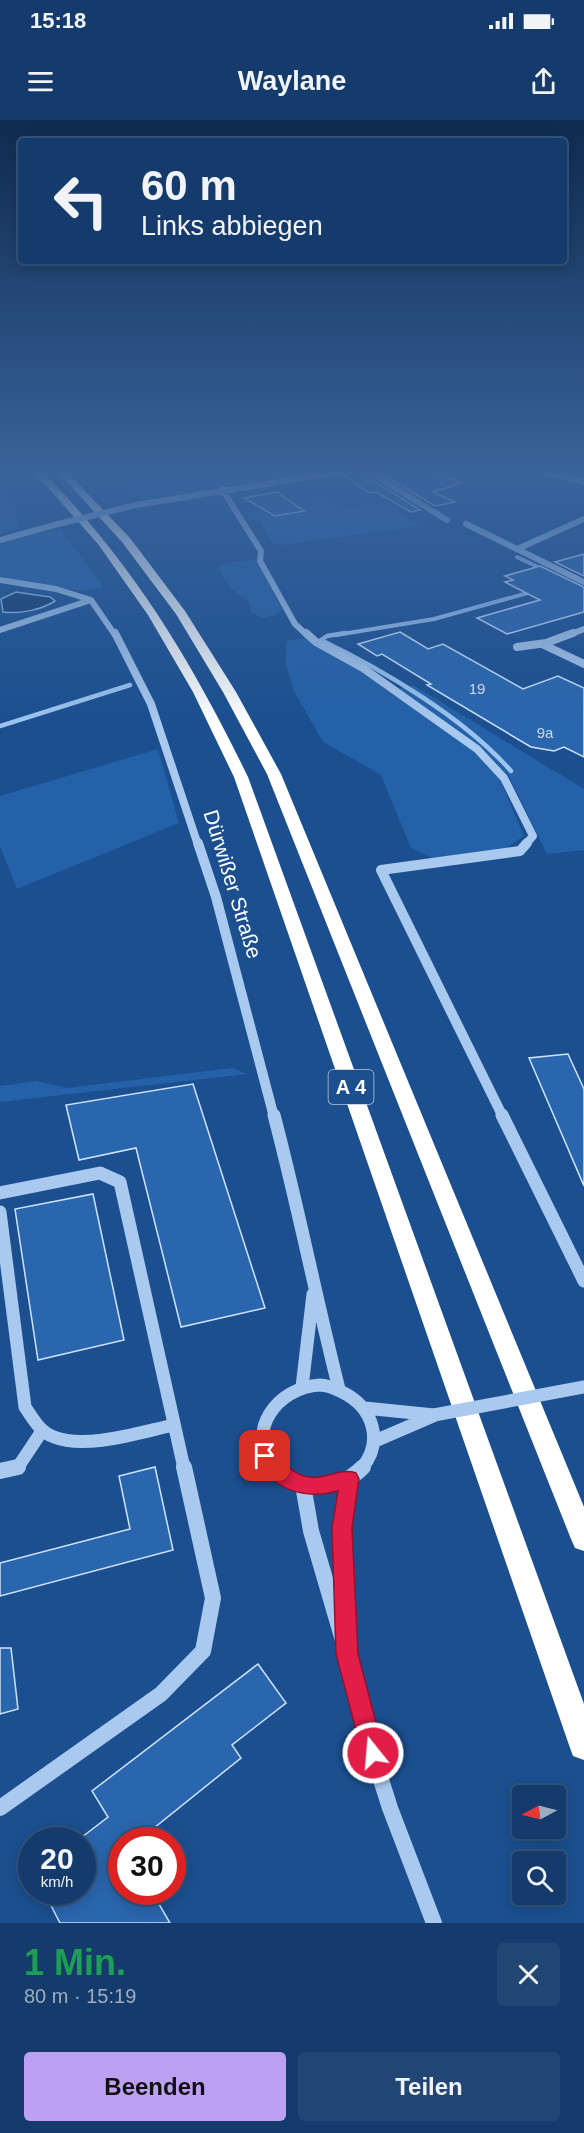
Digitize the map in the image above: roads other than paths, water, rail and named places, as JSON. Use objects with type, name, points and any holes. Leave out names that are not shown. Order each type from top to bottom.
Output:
[{"type":"highway","name":"A 4","points":[[112,556],[162,623],[198,687],[241,777],[584,1745]]},
{"type":"highway","name":"A 4","points":[[140,556],[188,620],[226,682],[274,774],[584,1539]]},
{"type":"street","points":[[260,556],[260,561],[295,624],[316,642],[363,668],[477,749],[504,778],[533,837],[520,851],[381,870],[584,1281]]},
{"type":"street","points":[[531,556],[584,582]]},
{"type":"street","points":[[0,580],[56,590],[91,600]]},
{"type":"street","points":[[0,630],[91,600]]},
{"type":"street","name":"Dürwißer Straße","points":[[91,600],[113,630],[151,704],[216,897],[299,1209],[314,1288],[339,1389]]},
{"type":"street","points":[[517,647],[542,644],[584,629]]},
{"type":"street","points":[[542,644],[584,664]]},
{"type":"street","points":[[0,1193],[99,1173],[120,1182],[213,1598],[203,1651],[161,1694],[0,1808]]},
{"type":"street","points":[[0,1212],[5,1287],[25,1407],[42,1431],[59,1439],[93,1441],[174,1425]]},
{"type":"street","name":"Dürwißer Straße","points":[[302,1387],[314,1288]]},
{"type":"street","points":[[321,1385],[339,1389],[353,1397],[365,1408],[372,1422],[375,1441],[372,1454],[363,1468],[349,1479],[319,1487],[303,1485],[280,1474],[265,1456],[260,1435],[266,1413],[281,1397],[302,1387],[321,1385]]},
{"type":"street","points":[[375,1441],[434,1415],[584,1387]]},
{"type":"street","points":[[365,1408],[434,1415]]},
{"type":"street","points":[[0,1471],[18,1467],[42,1431]]},
{"type":"street","points":[[347,1654],[342,1528],[349,1479]]},
{"type":"street","points":[[303,1485],[311,1531],[347,1654],[362,1716],[390,1808],[434,1923]]},
{"type":"waterway","points":[[517,557],[544,570]]},
{"type":"waterway","points":[[336,635],[434,619],[535,591]]},
{"type":"waterway","points":[[345,633],[327,636],[321,640],[397,681],[447,714],[492,751],[511,771]]},
{"type":"waterway","points":[[0,726],[130,685]]}]
